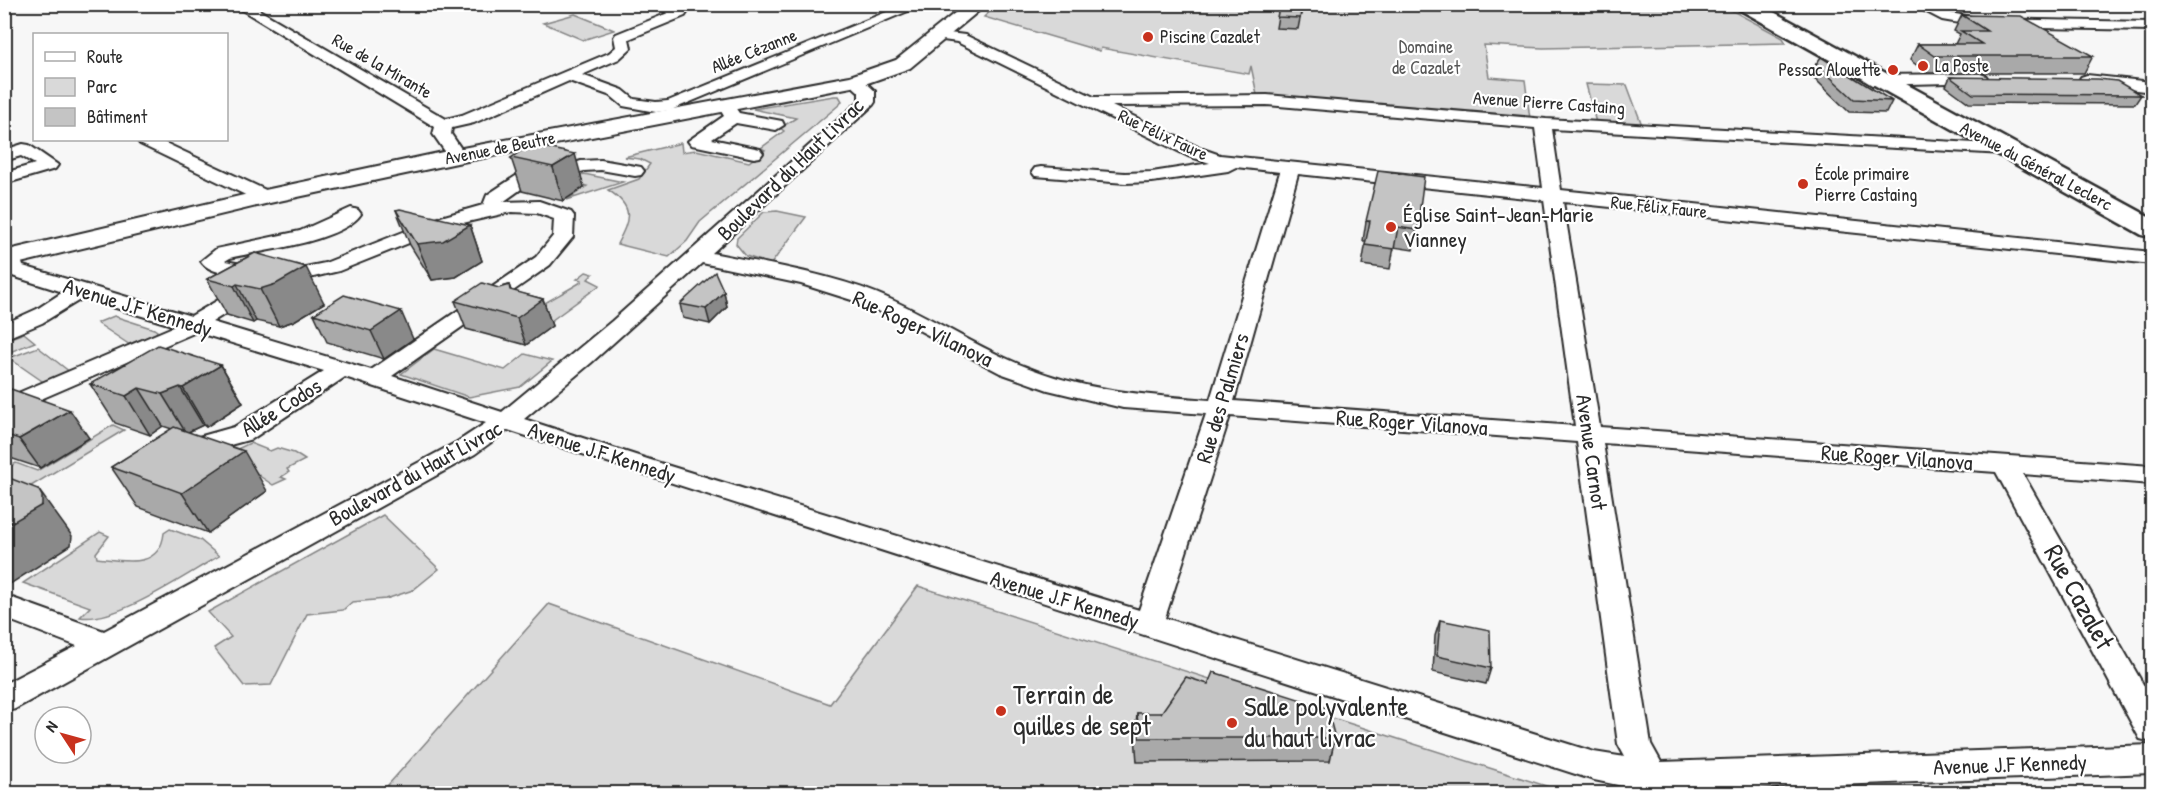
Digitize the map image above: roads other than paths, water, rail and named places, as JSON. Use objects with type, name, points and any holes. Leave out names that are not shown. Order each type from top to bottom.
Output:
[{"type":"main road","name":"Avenue du Général Leclerc","points":[[1734,4],[2152,229]]},
{"type":"main road","name":"Avenue du Général Leclerc","points":[[1744,4],[1876,80]]},
{"type":"street","name":"Rue de la Mirante","points":[[238,4],[444,125],[468,119],[614,56],[624,48],[621,37],[680,13],[656,4]]},
{"type":"street","name":"Allée Cézanne","points":[[567,75],[617,93],[629,104],[656,107],[671,105],[919,4]]},
{"type":"street","name":"Avenue de Beutre","points":[[8,258],[265,197],[457,156],[730,111],[855,81],[903,64],[941,36],[978,4]]},
{"type":"street","points":[[1917,4],[1947,17],[1983,23],[2152,26]]},
{"type":"street","name":"Rue Félix Faure","points":[[941,36],[960,38],[1194,152],[1218,160],[2152,258]]},
{"type":"street","points":[[1876,80],[1999,79]]},
{"type":"street","points":[[2070,80],[2112,81],[2152,87]]},
{"type":"street","name":"Boulevard du Haut Livrac","points":[[4,700],[456,453],[507,422],[698,256],[785,174],[867,102],[867,91],[855,81]]},
{"type":"street","name":"Avenue Pierre Castaing","points":[[1092,101],[1267,100],[1546,124],[2004,149]]},
{"type":"street","points":[[754,153],[697,141],[730,111],[776,125]]},
{"type":"street","name":"Avenue Carnot","points":[[1546,124],[1543,130],[1635,744],[1651,777]]},
{"type":"street","name":"Rue de la Mirante","points":[[444,125],[442,134],[457,156]]},
{"type":"street","points":[[148,141],[265,197]]},
{"type":"street","points":[[4,156],[23,149],[49,165],[4,179]]},
{"type":"street","points":[[1041,172],[1125,178],[1152,177],[1248,164]]},
{"type":"street","points":[[4,408],[177,334],[260,284],[329,268],[420,230],[492,204],[534,172],[568,171],[581,166],[602,165],[635,171]]},
{"type":"street","name":"Rue des Palmiers","points":[[1148,626],[1220,408],[1290,168]]},
{"type":"street","points":[[481,185],[492,204]]},
{"type":"street","points":[[374,378],[438,336],[543,261],[563,237],[564,216],[553,210],[492,204]]},
{"type":"street","points":[[260,284],[256,277],[240,267],[217,267],[211,261],[223,253],[266,245],[317,231],[342,222],[351,214]]},
{"type":"street","name":"Rue Roger Vilanova","points":[[698,256],[821,283],[866,297],[925,323],[994,362],[1061,387],[1123,401],[2152,475]]},
{"type":"street","name":"Avenue J.F Kennedy","points":[[8,258],[13,270],[374,378],[1594,766],[1651,777],[1727,784],[2152,759]]},
{"type":"street","points":[[4,332],[39,318],[65,302],[80,289]]},
{"type":"street","name":"Allée Codos","points":[[182,450],[243,433],[342,369]]},
{"type":"street","name":"Rue Cazalet","points":[[2005,465],[2152,729]]},
{"type":"street","points":[[4,606],[105,644]]},
{"type":"place","name":"Piscine Cazalet","points":[[1148,37]]},
{"type":"place","name":"La Poste","points":[[1923,66]]},
{"type":"place","name":"Pessac Alouette","points":[[1893,70]]},
{"type":"place","name":"École primaire Pierre Castaing","points":[[1803,184]]},
{"type":"place","name":"Église Saint-Jean-Marie Vianney","points":[[1391,227]]},
{"type":"place","name":"Terrain de quilles de sept","points":[[1001,711]]},
{"type":"place","name":"Salle polyvalente du haut livrac","points":[[1232,723]]},
{"type":"park label","name":"Domaine de Cazalet","points":[[1426,57]]}]
